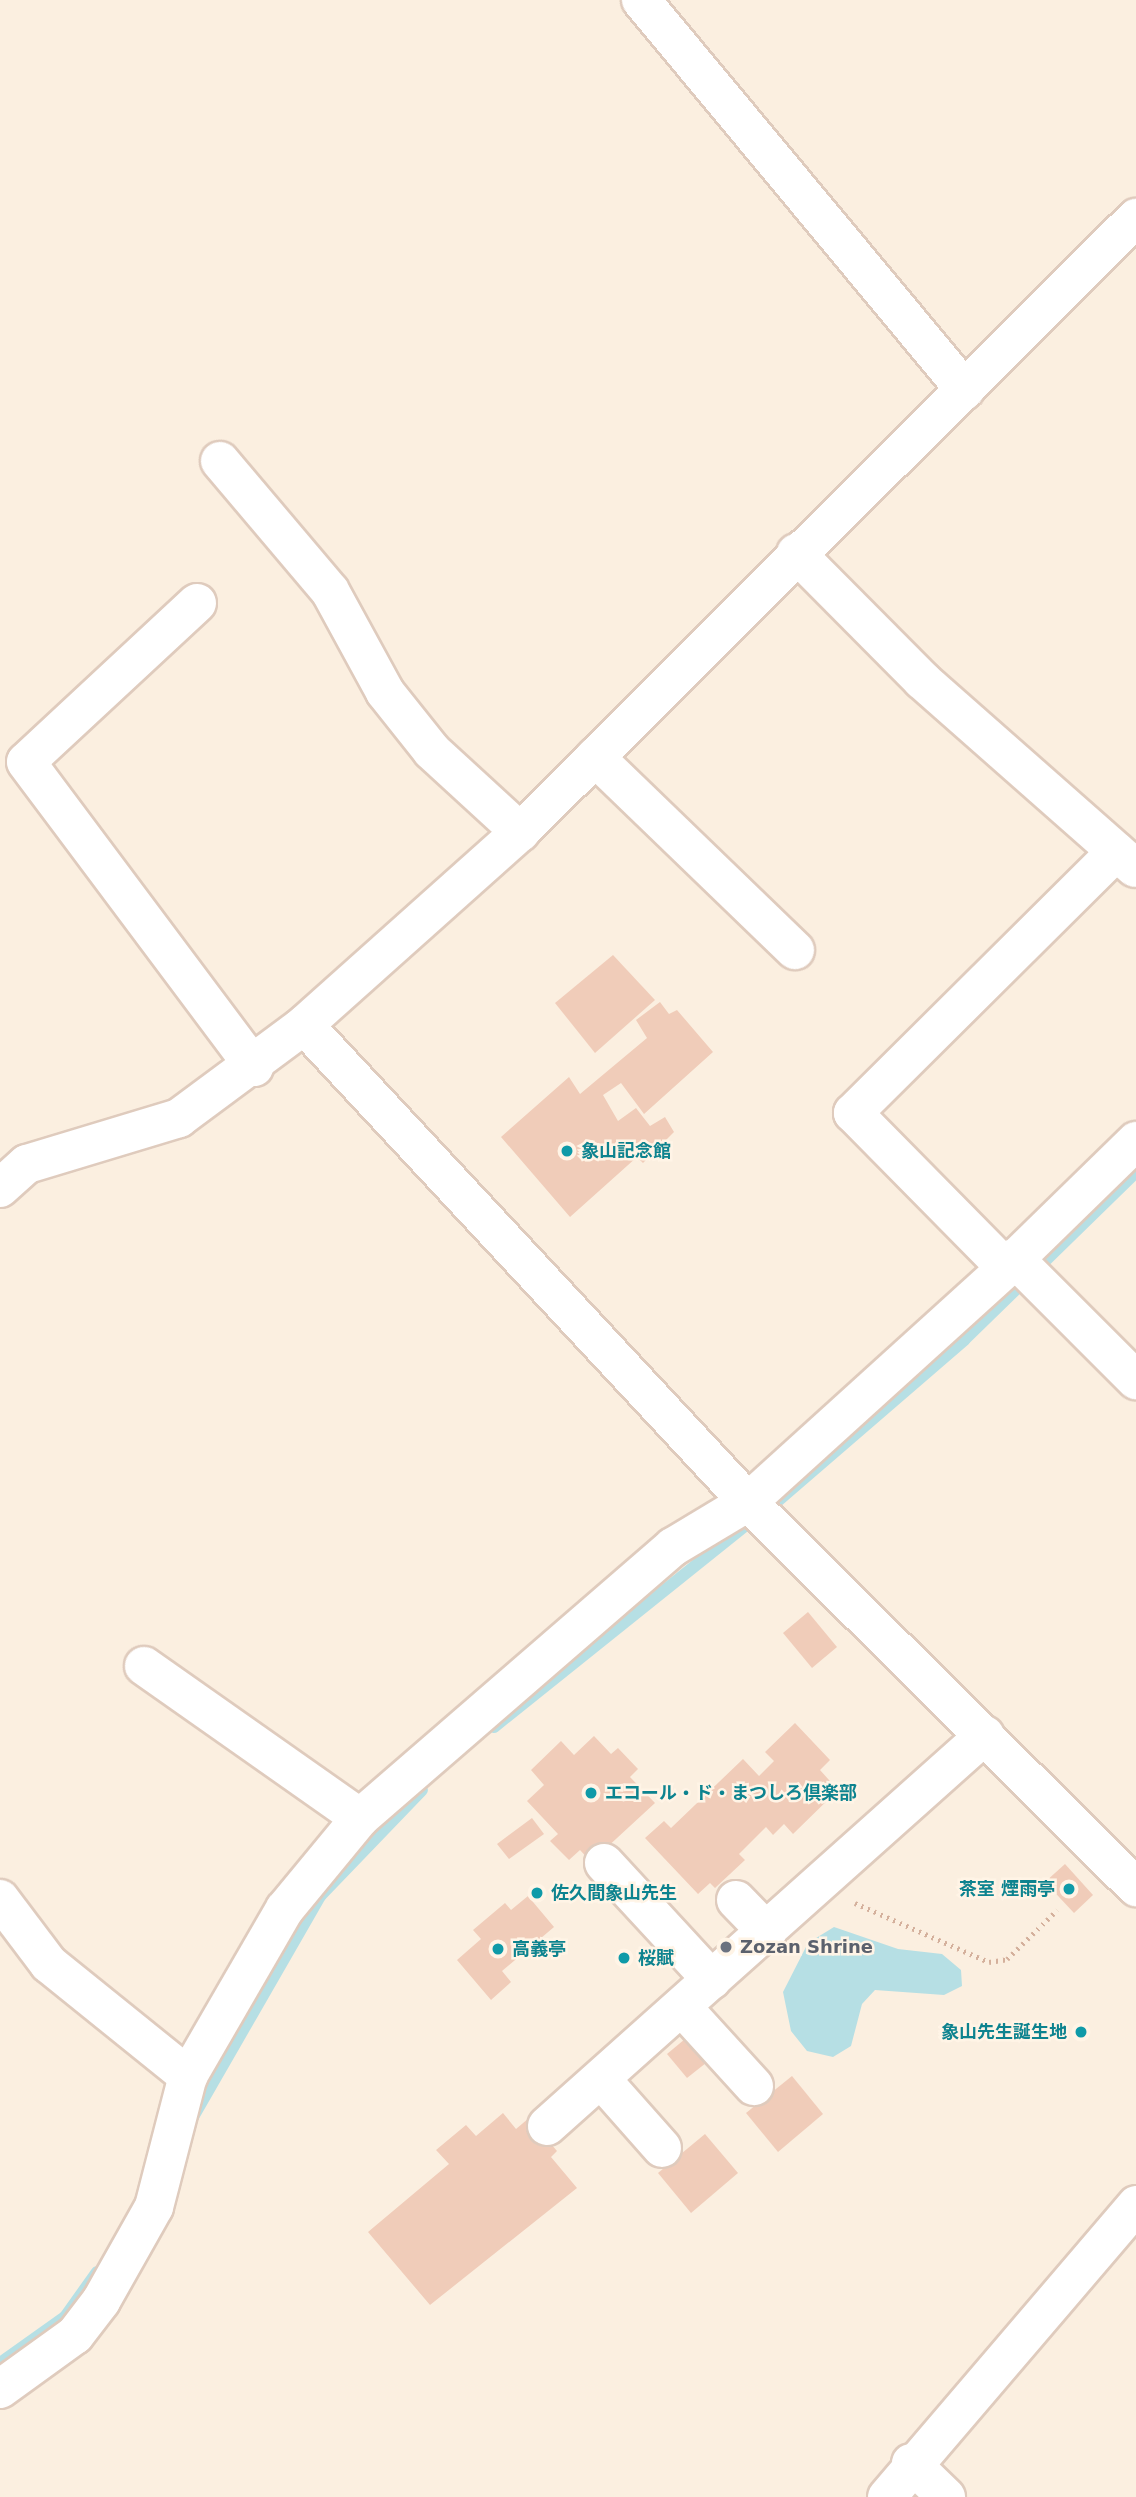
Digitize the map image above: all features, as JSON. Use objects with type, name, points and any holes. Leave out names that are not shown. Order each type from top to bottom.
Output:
[{"type":"street","points":[[641,0],[965,390]]},
{"type":"street","points":[[0,1188],[27,1164],[178,1118],[254,1067],[304,1025],[520,832],[796,552],[965,390],[1136,218]]},
{"type":"street","points":[[220,461],[330,591],[385,692],[432,751],[520,832]]},
{"type":"street","points":[[796,552],[922,680],[1126,860],[853,1113],[1136,1380]]},
{"type":"street","points":[[197,603],[26,762],[254,1067]]},
{"type":"street","points":[[595,757],[794,950]]},
{"type":"street","points":[[304,1025],[748,1502],[1136,1886]]},
{"type":"street","points":[[0,2389],[75,2335],[101,2301],[154,2207],[188,2076],[285,1909],[360,1818],[673,1547],[748,1502],[1010,1263],[1136,1140]]},
{"type":"street","points":[[144,1666],[360,1818]]},
{"type":"street","points":[[547,2126],[985,1735]]},
{"type":"street","points":[[604,1863],[712,1980]]},
{"type":"street","points":[[0,1899],[49,1965],[188,2076]]},
{"type":"street","points":[[736,1900],[767,1932]]},
{"type":"street","points":[[682,2007],[754,2086]]},
{"type":"street","points":[[601,2079],[662,2148]]},
{"type":"street","points":[[887,2497],[911,2463],[1136,2205]]},
{"type":"street","points":[[911,2463],[946,2497]]},
{"type":"path","points":[[820,1885],[989,1962],[1007,1959],[1057,1910]]},
{"type":"water","points":[[834,1927],[898,1949],[942,1954],[961,1970],[962,1986],[944,1995],[875,1990],[862,2004],[851,2046],[833,2057],[807,2051],[791,2031],[783,1992],[808,1943]]},
{"type":"building","points":[[613,955],[655,1000],[595,1053],[555,1003]]},
{"type":"building","points":[[660,1002],[669,1014],[677,1010],[713,1052],[644,1114],[621,1083],[603,1095],[618,1121],[636,1108],[650,1126],[665,1117],[674,1132],[643,1163],[637,1157],[570,1217],[501,1137],[569,1077],[580,1094],[647,1038],[636,1020]]},
{"type":"building","points":[[808,1612],[837,1647],[812,1668],[783,1633]]},
{"type":"building","points":[[795,1723],[830,1760],[820,1770],[838,1790],[793,1834],[784,1824],[773,1835],[766,1827],[739,1854],[745,1860],[715,1888],[710,1883],[698,1894],[645,1838],[664,1821],[671,1828],[743,1759],[759,1776],[774,1761],[765,1752]]},
{"type":"building","name":"エコール・ド・まつしろ倶楽部","points":[[594,1736],[611,1754],[618,1748],[638,1769],[630,1777],[655,1803],[591,1862],[580,1850],[569,1860],[550,1841],[558,1834],[527,1801],[544,1785],[531,1770],[561,1741],[574,1755]]},
{"type":"building","points":[[532,1818],[544,1834],[509,1859],[497,1844]]},
{"type":"building","name":"茶室 煙雨亭","points":[[1065,1864],[1093,1895],[1074,1913],[1045,1882]]},
{"type":"building","name":"高義亭","points":[[528,1896],[554,1927],[502,1971],[511,1982],[491,2000],[457,1960],[481,1939],[473,1930],[505,1903],[511,1910]]},
{"type":"building","points":[[691,2034],[711,2059],[687,2078],[667,2054]]},
{"type":"building","points":[[792,2076],[823,2114],[778,2152],[746,2113]]},
{"type":"building","points":[[503,2113],[516,2129],[529,2118],[557,2151],[551,2157],[577,2188],[430,2305],[368,2232],[449,2164],[436,2150],[466,2125],[476,2136]]},
{"type":"building","points":[[705,2134],[738,2173],[691,2213],[658,2173]]},
{"type":"waterway","points":[[765,1512],[964,1340],[1136,1172]]},
{"type":"waterway","points":[[494,1727],[747,1524]]},
{"type":"waterway","points":[[193,2117],[320,1896],[422,1790]]},
{"type":"waterway","points":[[0,2363],[65,2317],[97,2272]]},
{"type":"place","name":"象山記念館","points":[[567,1151]]},
{"type":"place","name":"エコール・ド・まつしろ倶楽部","points":[[591,1793]]},
{"type":"place","name":"茶室 煙雨亭","points":[[1069,1889]]},
{"type":"place","name":"佐久間象山先生","points":[[537,1893]]},
{"type":"place","name":"Zozan Shrine","points":[[726,1947]]},
{"type":"place","name":"高義亭","points":[[498,1949]]},
{"type":"place","name":"桜賦","points":[[624,1958]]},
{"type":"place","name":"象山先生誕生地","points":[[1081,2032]]}]
